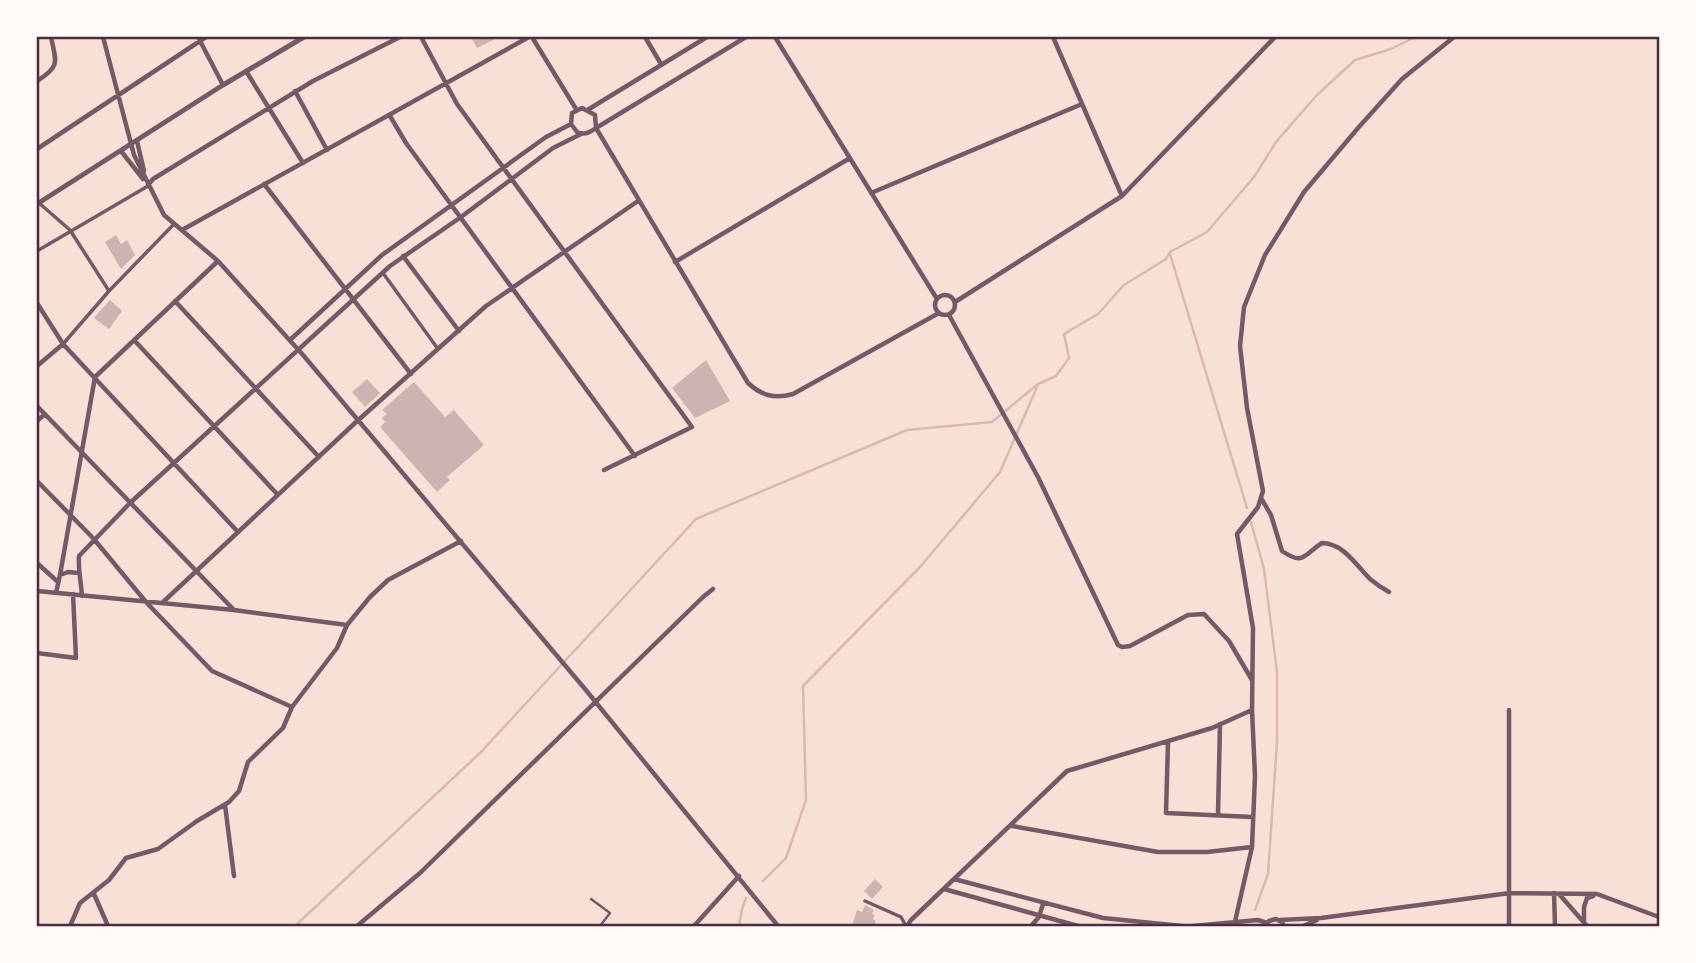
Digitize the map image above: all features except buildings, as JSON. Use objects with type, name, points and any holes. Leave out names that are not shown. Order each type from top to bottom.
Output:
[{"type":"street","points":[[37,81],[55,67],[51,37]]},
{"type":"street","points":[[103,37],[148,186]]},
{"type":"street","points":[[37,149],[120,96],[199,39],[206,37]]},
{"type":"street","points":[[109,291],[70,230],[38,203],[223,85],[304,37]]},
{"type":"street","points":[[37,251],[148,186],[153,179],[267,107],[400,37]]},
{"type":"street","points":[[421,37],[457,104],[692,427],[604,471]]},
{"type":"street","points":[[182,230],[530,37],[576,110]]},
{"type":"street","points":[[645,37],[661,64]]},
{"type":"street","points":[[582,134],[573,129],[571,124],[571,115],[576,110],[588,110],[708,37]]},
{"type":"street","points":[[82,596],[78,573],[79,555],[93,538],[403,256],[461,217],[553,148],[587,134],[746,37]]},
{"type":"street","points":[[775,37],[937,299]]},
{"type":"street","points":[[1053,37],[1122,196]]},
{"type":"street","points":[[955,302],[1122,196],[1275,37]]},
{"type":"street","points":[[1235,924],[1252,847],[1255,776],[1252,710],[1253,628],[1237,534],[1258,507],[1263,491],[1247,408],[1240,346],[1244,307],[1265,255],[1304,192],[1402,79],[1454,37]]},
{"type":"street","points":[[199,39],[223,85]]},
{"type":"street","points":[[246,71],[303,163]]},
{"type":"street","points":[[295,91],[327,150]]},
{"type":"street","points":[[871,193],[1082,104]]},
{"type":"street","points":[[588,110],[595,115],[596,128],[748,383],[766,396],[793,394],[939,313],[949,315],[1038,477],[1118,645],[1130,646],[1188,615],[1204,614],[1229,641],[1252,680]]},
{"type":"street","points":[[390,116],[405,143],[635,456]]},
{"type":"street","points":[[290,340],[382,256],[546,137],[571,124]]},
{"type":"street","points":[[121,151],[148,186],[164,215],[218,261],[299,350],[595,701],[778,926]]},
{"type":"street","points":[[676,262],[849,158]]},
{"type":"street","points":[[264,184],[411,373]]},
{"type":"street","points":[[162,603],[486,306],[638,201]]},
{"type":"street","points":[[37,366],[63,344],[109,291],[174,224]]},
{"type":"street","points":[[403,256],[459,331]]},
{"type":"street","points":[[56,593],[95,377],[218,261]]},
{"type":"street","points":[[383,273],[438,349]]},
{"type":"street","points":[[939,313],[935,306],[937,299],[945,295],[955,302]]},
{"type":"street","points":[[175,301],[319,457]]},
{"type":"street","points":[[949,315],[954,310],[955,302]]},
{"type":"street","points":[[37,303],[63,344],[238,532]]},
{"type":"street","points":[[134,340],[278,495]]},
{"type":"street","points":[[37,406],[234,610]]},
{"type":"street","points":[[37,421],[45,414]]},
{"type":"street","points":[[37,481],[93,538],[146,602],[212,671],[292,707]]},
{"type":"street","points":[[1261,498],[1271,515],[1282,551],[1294,559],[1303,559],[1322,543],[1339,547],[1388,592]]},
{"type":"street","points":[[69,926],[80,903],[109,880],[126,858],[158,849],[225,805],[239,791],[248,762],[283,728],[292,707],[337,648],[347,625],[370,597],[388,580],[461,541]]},
{"type":"street","points":[[37,563],[58,582]]},
{"type":"street","points":[[60,575],[63,572],[78,573]]},
{"type":"street","points":[[357,926],[420,873],[713,589]]},
{"type":"street","points":[[37,591],[234,610],[347,625]]},
{"type":"street","points":[[37,653],[76,658],[73,594]]},
{"type":"street","points":[[865,901],[901,917],[907,926],[943,888],[1067,771],[1168,742],[1252,710]]},
{"type":"street","points":[[1509,710],[1510,926]]},
{"type":"street","points":[[1217,815],[1220,724]]},
{"type":"street","points":[[1168,742],[1166,813],[1252,817]]},
{"type":"street","points":[[225,805],[234,876]]},
{"type":"street","points":[[1012,825],[1158,852],[1208,852],[1252,847]]},
{"type":"street","points":[[694,926],[740,876]]},
{"type":"street","points":[[954,879],[1113,920],[1182,926]]},
{"type":"street","points":[[943,888],[1078,926]]},
{"type":"street","points":[[1193,926],[1258,920],[1266,925],[1272,919],[1321,918],[1510,892],[1597,894],[1659,917]]},
{"type":"street","points":[[1556,893],[1585,924]]},
{"type":"street","points":[[1555,926],[1556,893]]},
{"type":"street","points":[[94,894],[108,926]]},
{"type":"street","points":[[1585,924],[1584,906],[1587,898],[1597,894]]},
{"type":"street","points":[[1031,926],[1039,917],[1043,904]]},
{"type":"street","points":[[1303,926],[1321,918]]},
{"type":"street","points":[[1113,920],[1116,926]]},
{"type":"street","points":[[1280,920],[1284,926]]},
{"type":"lane","points":[[591,899],[610,913],[600,926]]},
{"type":"waterway","points":[[295,926],[481,752],[696,519],[907,430],[992,422],[1038,384],[1056,376],[1069,358],[1064,334],[1098,314],[1124,285],[1166,259],[1170,252],[1207,232],[1254,177],[1276,142],[1316,96],[1355,60],[1391,49],[1415,37]]},
{"type":"waterway","points":[[1170,254],[1247,508]]},
{"type":"waterway","points":[[763,881],[786,858],[806,800],[803,686],[920,567],[1000,472],[1037,387]]},
{"type":"waterway","points":[[1251,522],[1264,569],[1277,672],[1277,742],[1268,874],[1255,910]]},
{"type":"waterway","points":[[739,926],[746,898]]}]
